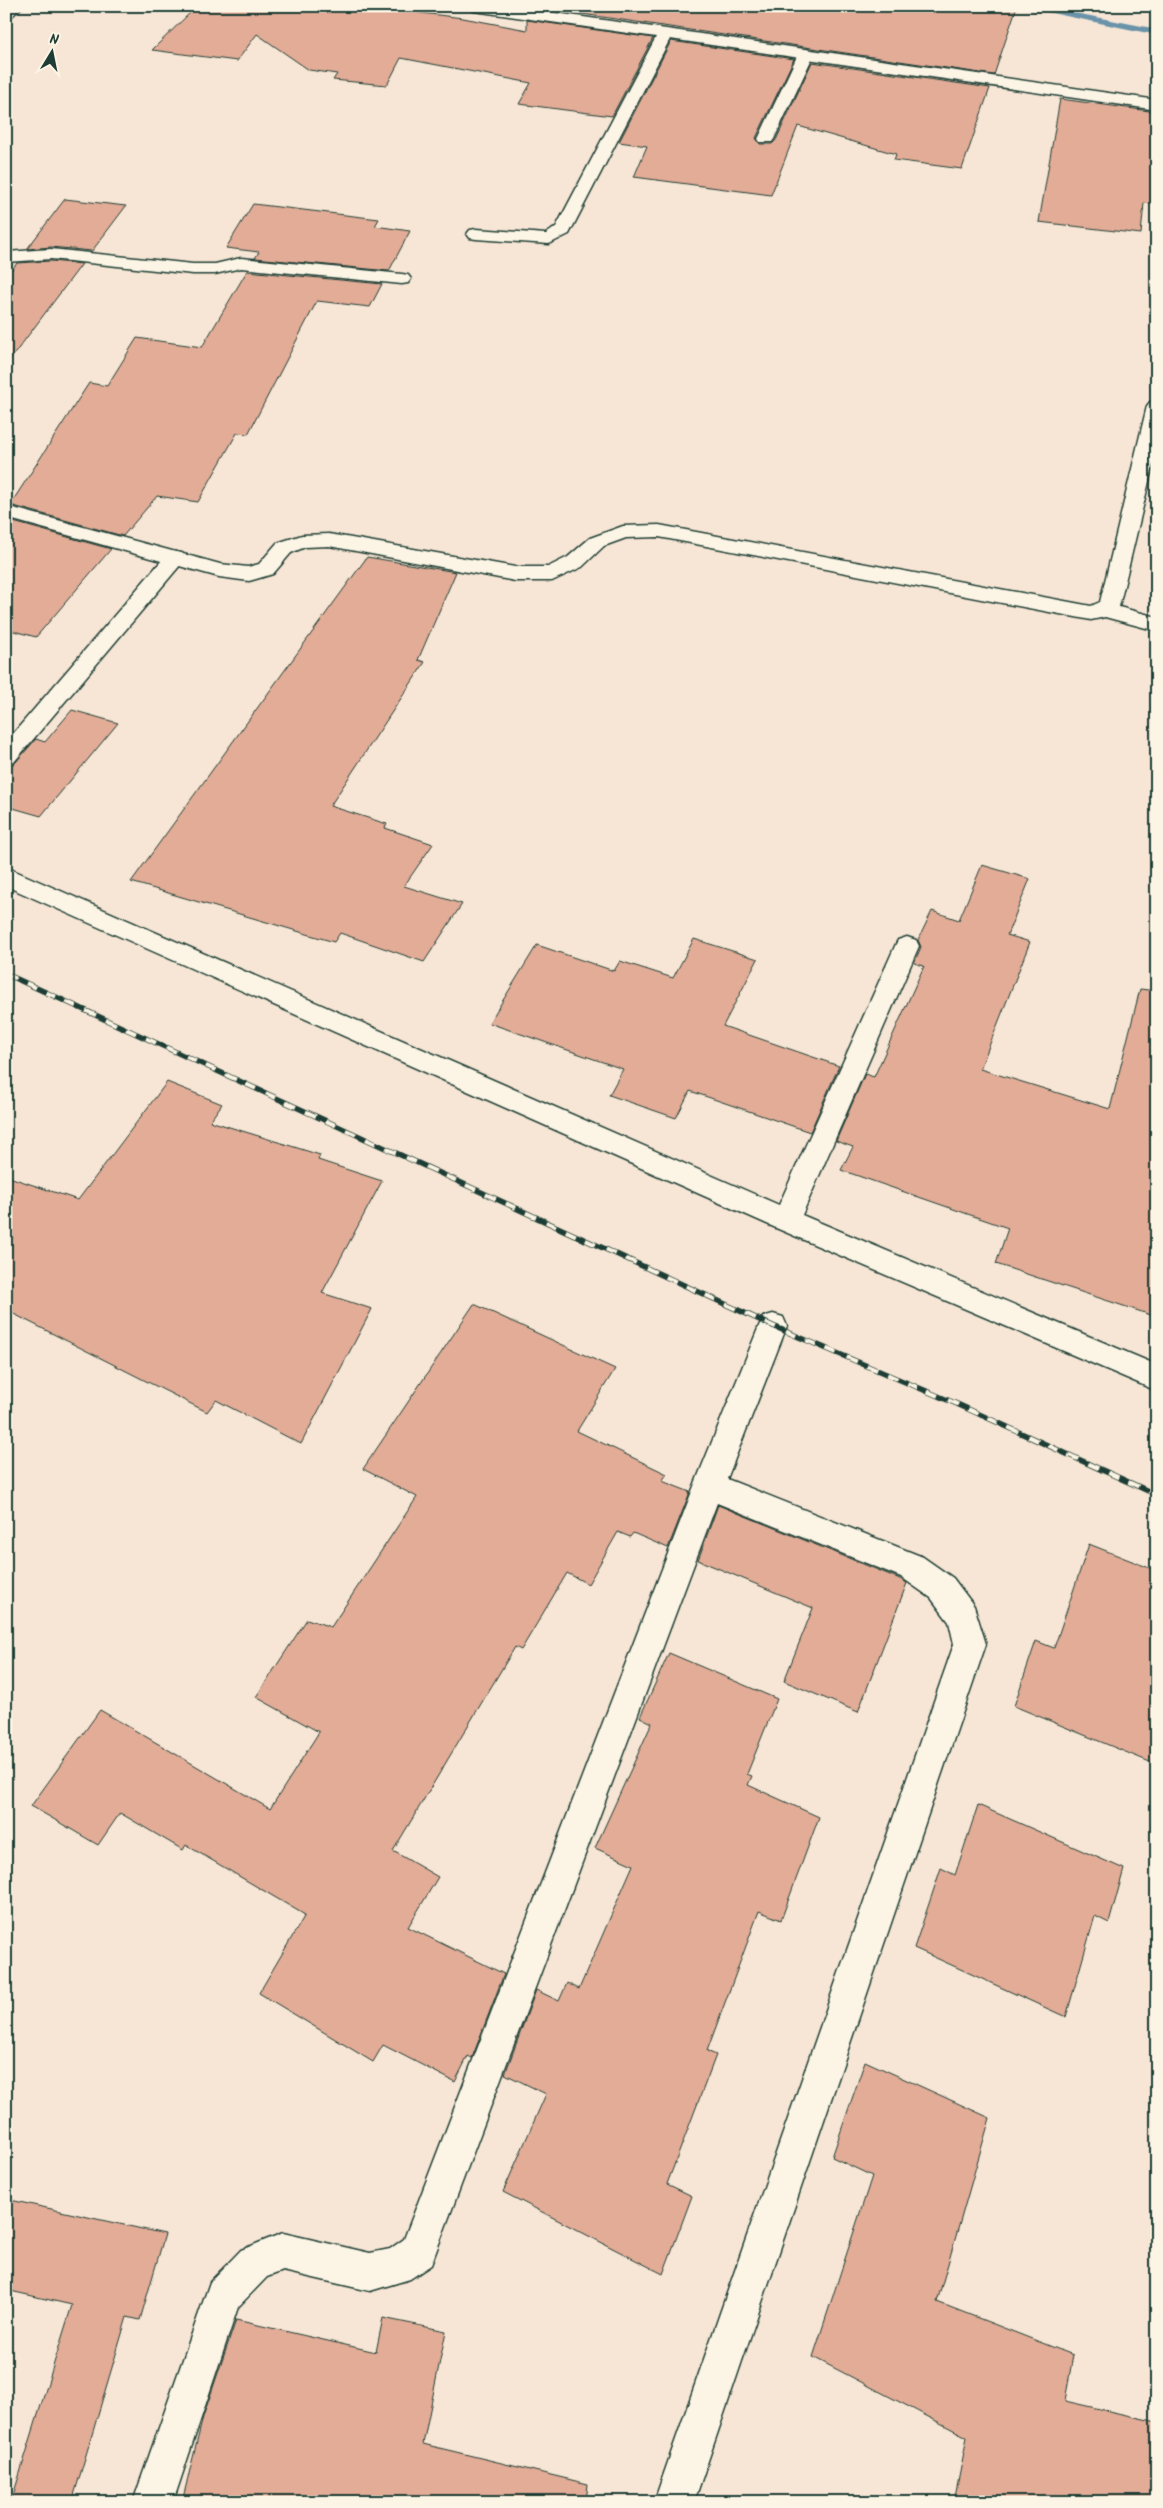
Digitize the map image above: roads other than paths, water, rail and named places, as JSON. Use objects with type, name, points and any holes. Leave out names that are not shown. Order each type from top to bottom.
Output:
[{"type":"street","points":[[6,14],[16,6]]},
{"type":"street","points":[[474,6],[1157,105]]},
{"type":"street","points":[[476,234],[549,239],[563,230],[665,34]]},
{"type":"street","points":[[766,139],[806,54]]},
{"type":"street","points":[[6,257],[51,254],[193,269],[215,269],[241,263],[402,279]]},
{"type":"street","points":[[1105,610],[1110,604],[1157,406]]},
{"type":"street","points":[[6,512],[219,570],[249,574],[266,569],[284,548],[302,541],[329,540],[515,574],[552,574],[575,562],[597,542],[623,532],[659,531],[1091,613],[1105,610],[1157,624]]},
{"type":"street","points":[[6,757],[175,558]]},
{"type":"street","points":[[6,876],[786,1220],[1157,1378]]},
{"type":"street","points":[[786,1220],[907,946]]},
{"type":"street","points":[[154,2502],[224,2295],[254,2263],[283,2252],[370,2272],[397,2266],[418,2252],[709,1486],[773,1326]]},
{"type":"street","points":[[674,2502],[970,1644],[963,1616],[942,1588],[912,1567],[709,1486]]},
{"type":"waterway","points":[[1023,6],[1157,32]]},
{"type":"railway","points":[[6,974],[773,1326],[957,1404],[1157,1495]]}]
